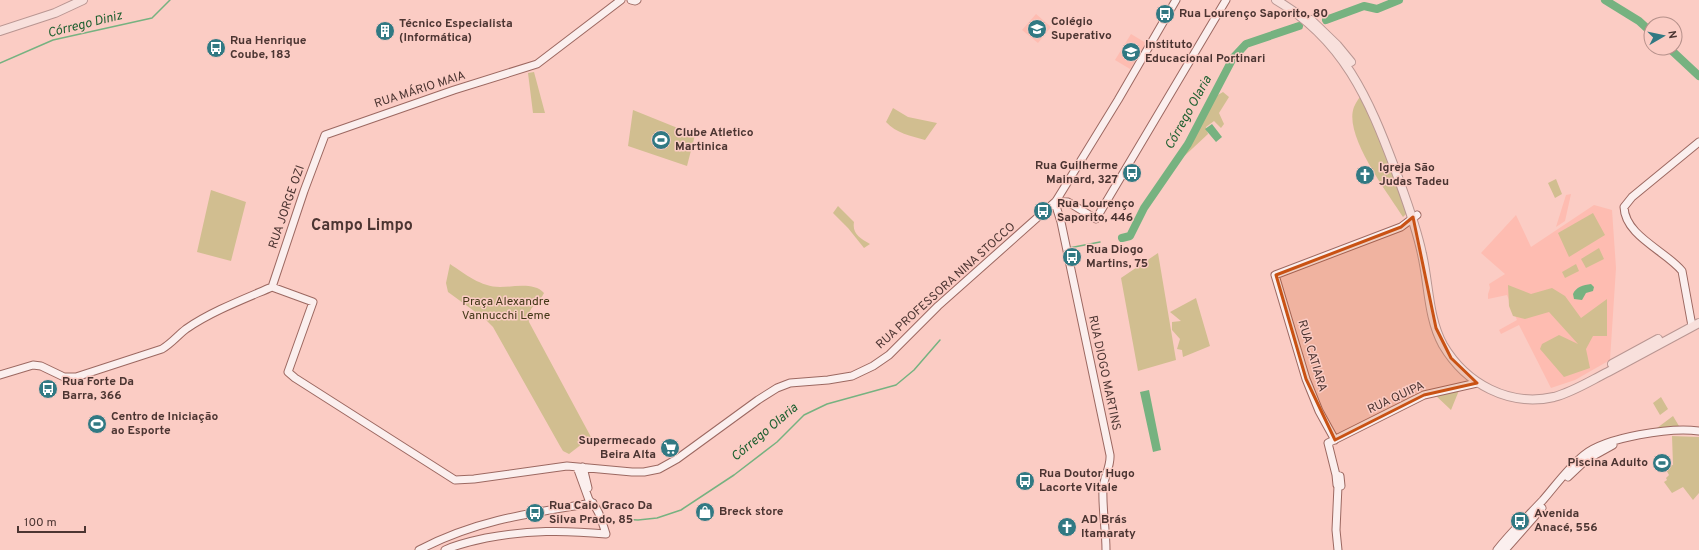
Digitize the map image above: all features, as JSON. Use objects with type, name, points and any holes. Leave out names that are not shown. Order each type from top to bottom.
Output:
[{"type":"main road","points":[[0,31],[55,13],[83,0]]},
{"type":"main road","points":[[1276,0],[1294,12],[1330,45],[1354,76],[1364,93],[1380,128],[1415,216],[1436,328],[1442,344],[1451,358],[1477,383],[1493,392],[1507,397],[1527,399],[1554,397],[1581,387],[1694,323],[1699,317]]},
{"type":"main road","points":[[1286,0],[1312,21],[1337,45],[1362,79],[1377,108],[1415,216],[1433,280],[1439,318],[1445,337],[1451,350],[1460,361],[1481,380],[1498,388],[1530,395],[1566,388],[1694,323]]},
{"type":"main road","points":[[1364,93],[1370,96],[1377,108]]},
{"type":"street","name":"RUA MÁRIO MAIA","points":[[325,135],[454,90],[537,64],[621,0]]},
{"type":"street","points":[[631,0],[637,0]]},
{"type":"street","name":"RUA PROFESSORA NINA STOCCO","points":[[272,287],[313,302],[288,372],[295,378],[455,480],[474,479],[567,466],[632,472],[644,472],[659,469],[677,459],[758,400],[777,388],[790,383],[845,378],[873,366],[889,355],[938,306],[1055,202],[1066,188],[1176,0]]},
{"type":"street","points":[[1055,202],[1068,202],[1096,219],[1226,0]]},
{"type":"street","name":"RUA JORGE OZI","points":[[272,287],[302,197],[325,135]]},
{"type":"street","points":[[1694,323],[1682,271],[1639,234],[1629,222],[1624,207],[1632,197],[1699,142]]},
{"type":"street","points":[[1066,188],[1068,202]]},
{"type":"street","name":"RUA DIOGO MARTINS","points":[[1055,202],[1061,222],[1110,450],[1110,461],[1106,474],[1103,494],[1106,550]]},
{"type":"street","name":"RUA CATIARA","points":[[1338,550],[1336,530],[1338,486],[1336,482],[1331,442],[1306,380],[1276,276],[1401,227],[1415,216]]},
{"type":"street","points":[[0,375],[33,365],[41,366],[64,377],[71,378],[162,349],[172,343],[187,329],[222,310],[272,287]]},
{"type":"street","name":"RUA QUIPA","points":[[1331,442],[1424,395],[1477,383]]},
{"type":"street","points":[[1497,550],[1576,463],[1593,449],[1613,440],[1635,436],[1686,430],[1699,432]]},
{"type":"street","points":[[1505,550],[1568,478],[1586,460],[1596,453],[1621,442],[1699,432]]},
{"type":"street","points":[[445,550],[477,540],[518,532],[572,531],[606,534],[580,467]]},
{"type":"street","points":[[421,549],[448,535],[494,520],[593,503]]},
{"type":"highlighted area","points":[[1413,217],[1436,328],[1451,358],[1477,383],[1424,395],[1335,440],[1306,379],[1276,275],[1401,227]]},
{"type":"shaded area","name":"Colégio Superativo","points":[[1036,14],[1051,27],[1038,43],[1022,30]]},
{"type":"shaded area","name":"Instituto Educacional Portinari","points":[[1131,34],[1146,43],[1130,69],[1115,60]]},
{"type":"shaded area","points":[[1212,124],[1222,137],[1216,142],[1205,129]]},
{"type":"shaded area","points":[[1571,194],[1565,221],[1556,227],[1566,195]]},
{"type":"shaded area","points":[[1594,205],[1612,210],[1616,268],[1610,360],[1575,380],[1551,388],[1519,325],[1501,334],[1499,330],[1517,320],[1507,295],[1488,299],[1490,288],[1489,284],[1505,274],[1481,253],[1516,215],[1531,247]]},
{"type":"shaded area","points":[[1591,284],[1594,287],[1593,291],[1586,293],[1582,300],[1574,299],[1573,294],[1578,288]]},
{"type":"shaded area","points":[[1149,390],[1161,450],[1153,452],[1140,392]]},
{"type":"green space","points":[[534,72],[545,113],[533,113],[528,73]]},
{"type":"green space","points":[[1223,92],[1229,97],[1219,113],[1224,124],[1221,128],[1214,121],[1206,127],[1208,134],[1178,162],[1183,149],[1216,96]]},
{"type":"green space","points":[[1362,94],[1410,210],[1403,217],[1369,164],[1355,133],[1352,119],[1354,107]]},
{"type":"green space","points":[[893,108],[908,117],[937,123],[925,140],[909,135],[894,129],[886,122]]},
{"type":"green space","name":"Clube Atletico Martinica","points":[[633,110],[695,135],[687,166],[628,146]]},
{"type":"green space","points":[[1556,179],[1562,194],[1555,198],[1548,183]]},
{"type":"green space","points":[[211,190],[246,202],[231,261],[197,252]]},
{"type":"green space","points":[[838,206],[854,222],[854,230],[856,233],[870,244],[864,248],[848,228],[833,213]]},
{"type":"green space","points":[[1593,213],[1605,235],[1569,257],[1558,233]]},
{"type":"green space","points":[[1599,248],[1604,259],[1586,268],[1581,259]]},
{"type":"green space","points":[[1158,253],[1176,360],[1138,371],[1121,278]]},
{"type":"green space","name":"Praça Alexandre Vannucchi Leme","points":[[450,264],[467,276],[486,285],[500,287],[529,286],[535,287],[544,293],[531,309],[529,313],[529,322],[591,437],[569,454],[563,451],[560,446],[493,327],[485,319],[448,292],[446,283]]},
{"type":"green space","points":[[1576,264],[1579,271],[1565,278],[1562,272]]},
{"type":"green space","points":[[1508,285],[1531,294],[1552,288],[1565,296],[1581,318],[1607,299],[1607,336],[1593,336],[1586,349],[1590,368],[1564,377],[1540,349],[1542,344],[1559,335],[1578,344],[1549,312],[1525,319],[1513,316],[1509,306]]},
{"type":"green space","points":[[1196,298],[1210,346],[1183,357],[1182,350],[1177,349],[1180,339],[1172,330],[1172,322],[1181,321],[1170,312]]},
{"type":"green space","points":[[1460,388],[1451,410],[1433,393]]},
{"type":"green space","points":[[1661,397],[1668,409],[1660,415],[1653,403]]},
{"type":"green space","points":[[1673,416],[1679,426],[1657,428]]},
{"type":"green space","points":[[1672,436],[1699,437],[1699,493],[1693,500],[1683,487],[1672,493],[1664,482],[1667,480],[1666,478],[1669,475],[1664,466],[1673,465]]},
{"type":"waterway","name":"Córrego Diniz","points":[[0,63],[53,40],[152,18],[170,0]]},
{"type":"waterway","name":"Córrego Olaria","points":[[1326,20],[1364,6],[1377,9],[1399,0]]},
{"type":"waterway","points":[[1605,0],[1643,25]]},
{"type":"waterway","name":"Córrego Olaria","points":[[1122,238],[1130,236],[1144,208],[1188,144],[1233,58],[1246,44],[1299,26]]},
{"type":"waterway","points":[[1678,56],[1699,76]]},
{"type":"waterway","name":"Córrego Olaria","points":[[1069,248],[1100,242]]},
{"type":"waterway","name":"Córrego Olaria","points":[[619,519],[638,520],[657,518],[681,510],[734,475],[777,442],[804,415],[827,404],[896,385],[914,370],[940,340]]},
{"type":"place","name":"Rua Lourenço Saporito, 80","points":[[1165,14]]},
{"type":"place","name":"Colégio Superativo","points":[[1037,29]]},
{"type":"place","name":"Técnico Especialista (Informática)","points":[[385,31]]},
{"type":"place","name":"Rua Henrique Coube, 183","points":[[216,48]]},
{"type":"place","name":"Instituto Educacional Portinari","points":[[1131,52]]},
{"type":"place","name":"Clube Atletico Martinica","points":[[661,140]]},
{"type":"place","name":"Rua Guilherme Mainard, 327","points":[[1132,173]]},
{"type":"place","name":"Igreja São Judas Tadeu","points":[[1365,175]]},
{"type":"place","name":"Rua Lourenço Saporito, 446","points":[[1043,211]]},
{"type":"place","name":"Rua Diogo Martins, 75","points":[[1072,257]]},
{"type":"place","name":"Rua Forte Da Barra, 366","points":[[48,389]]},
{"type":"place","name":"Centro de Iniciação ao Esporte","points":[[97,424]]},
{"type":"place","name":"Supermecado Beira Alta","points":[[670,448]]},
{"type":"place","name":"Piscina Adulto","points":[[1662,463]]},
{"type":"place","name":"Rua Doutor Hugo Lacorte Vitale","points":[[1025,481]]},
{"type":"place","name":"Breck store","points":[[705,512]]},
{"type":"place","name":"Rua Caio Graco Da Silva Prado, 85","points":[[535,513]]},
{"type":"place","name":"Avenida Anacé, 556","points":[[1520,521]]},
{"type":"place","name":"AD Brás Itamaraty","points":[[1067,527]]},
{"type":"district","name":"Campo Limpo","points":[[362,226]]}]
